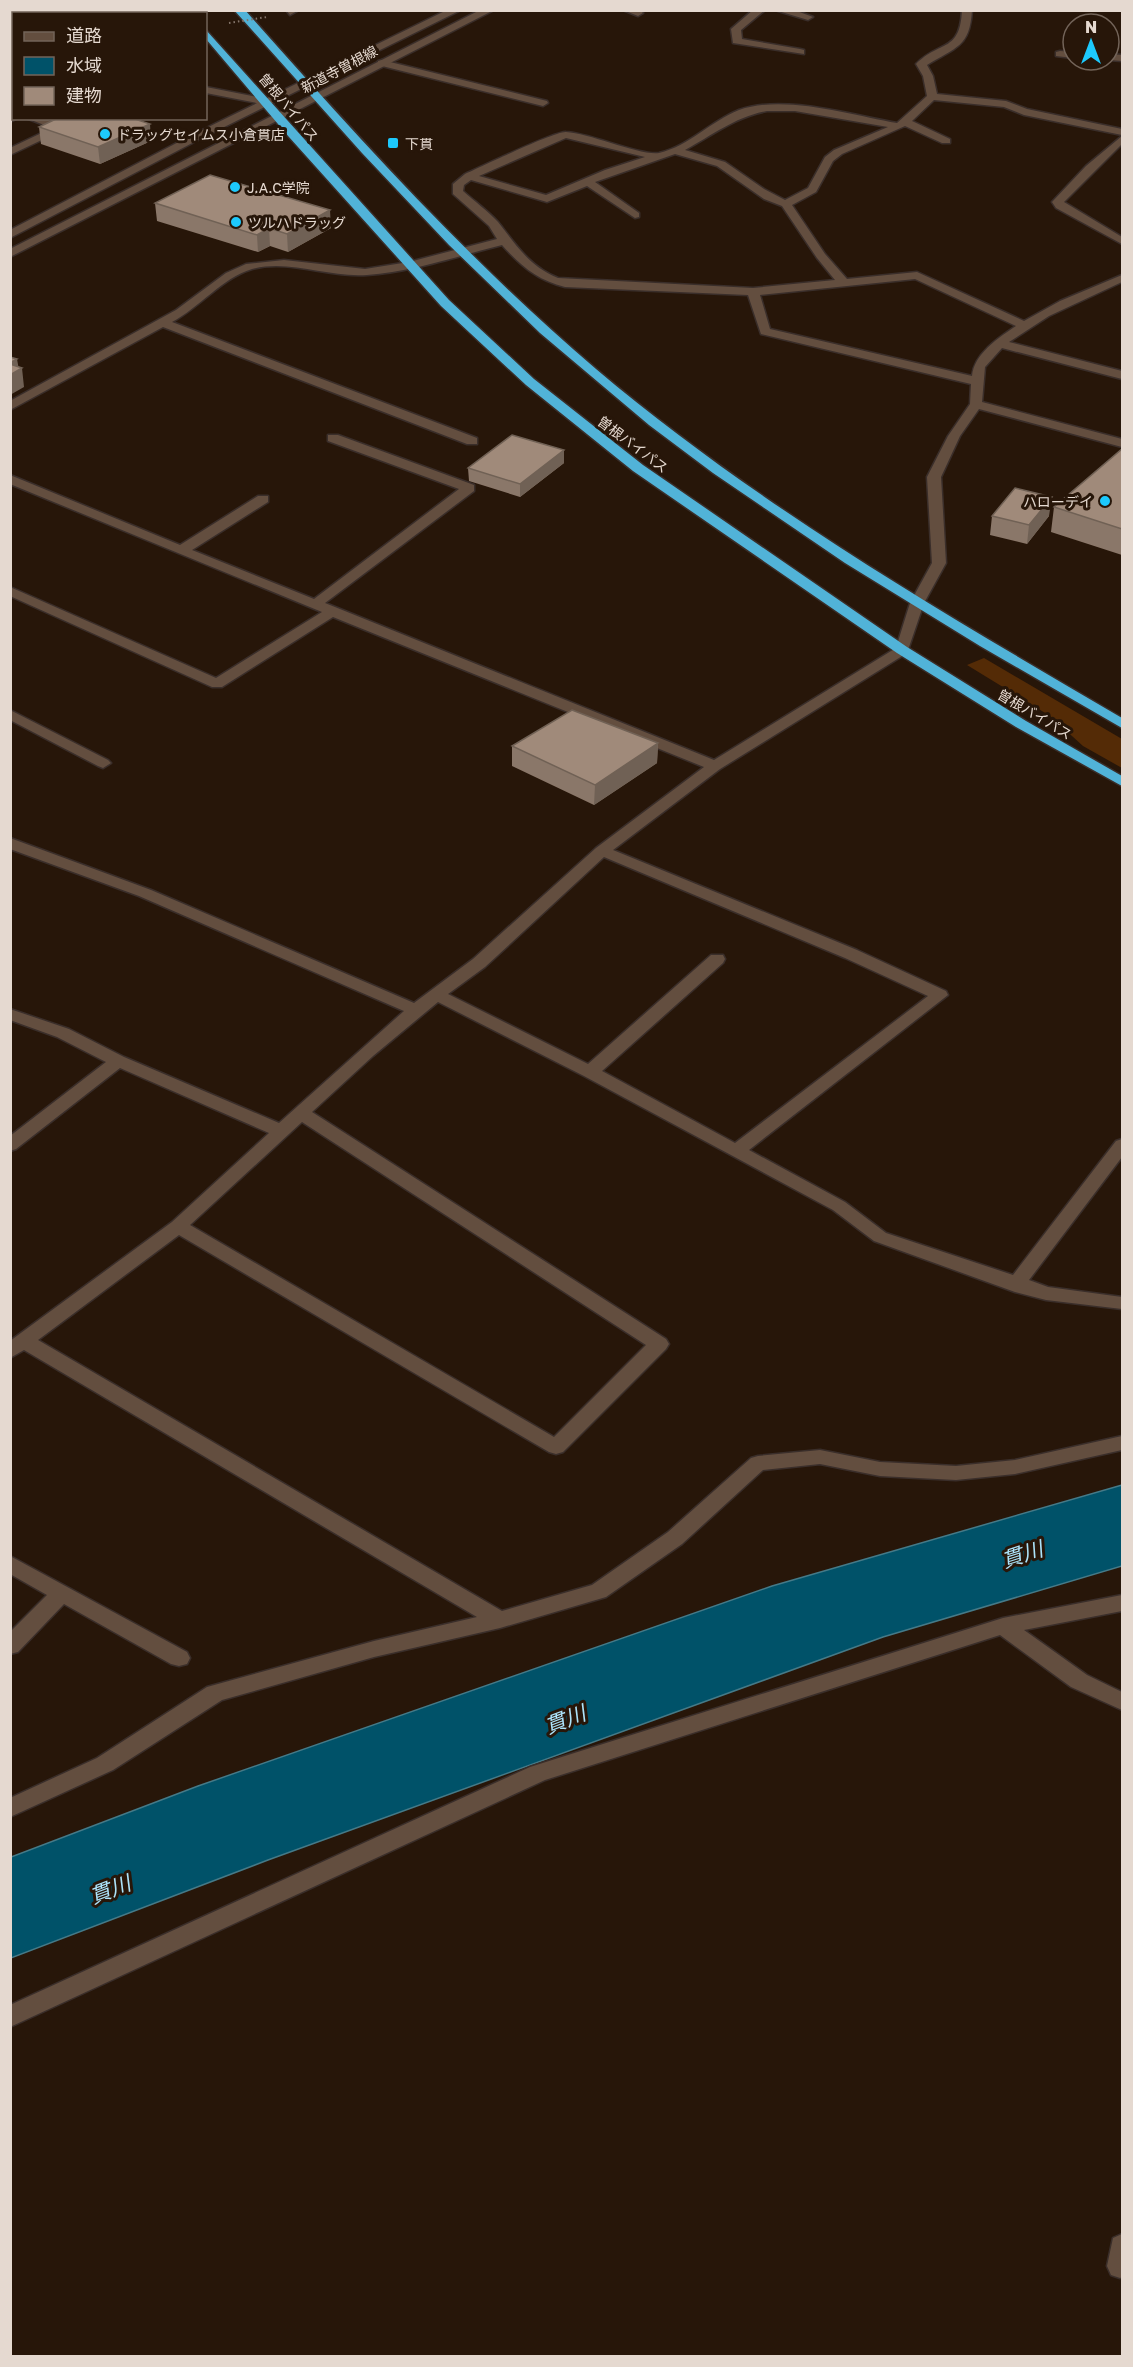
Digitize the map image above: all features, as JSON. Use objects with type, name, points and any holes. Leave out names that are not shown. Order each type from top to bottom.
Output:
[{"type":"highway","name":"曽根バイパス","points":[[239,10],[462,254],[592,373],[688,448],[778,512],[917,603],[1122,724]]},
{"type":"highway","name":"曽根バイパス","points":[[207,34],[409,265],[445,303],[530,382],[638,468],[902,650],[1021,724],[1122,782]]},
{"type":"street","name":"新道寺曽根線","points":[[10,235],[267,102],[456,10]]},
{"type":"street","name":"新道寺曽根線","points":[[10,254],[489,10]]},
{"type":"street","points":[[760,10],[736,29],[737,41],[800,52]]},
{"type":"street","points":[[780,10],[808,17]]},
{"type":"street","points":[[932,97],[928,76],[921,64],[957,42],[966,32],[967,10]]},
{"type":"street","points":[[382,63],[543,103]]},
{"type":"street","points":[[207,90],[267,102]]},
{"type":"street","points":[[675,151],[721,164],[773,201],[786,204],[812,190],[829,159],[838,152],[902,124],[932,97],[1006,104],[1024,112],[1122,132]]},
{"type":"street","points":[[469,176],[547,199],[654,156],[675,151],[722,122],[744,112],[767,108],[795,108],[902,124],[946,141]]},
{"type":"street","points":[[10,152],[62,128],[37,120]]},
{"type":"street","points":[[654,156],[565,135],[469,176],[459,184],[457,192],[493,224],[504,241],[535,273],[551,281],[753,292],[917,275],[1026,326]]},
{"type":"street","points":[[1122,139],[1058,202],[1060,206],[1122,241]]},
{"type":"street","points":[[587,182],[635,215]]},
{"type":"street","points":[[786,204],[821,256],[844,283]]},
{"type":"street","points":[[10,406],[180,313],[230,275],[250,266],[284,263],[364,272],[462,254],[504,241]]},
{"type":"street","points":[[500,1620],[17,1346],[178,1226],[416,1010],[479,963],[602,851],[715,766],[902,650],[917,603],[939,563],[934,477],[954,436],[976,404],[976,381],[979,366],[1000,344],[1026,326],[1122,278]]},
{"type":"street","points":[[753,292],[765,331],[976,381]]},
{"type":"street","points":[[162,323],[472,441]]},
{"type":"street","points":[[1000,344],[1122,375]]},
{"type":"street","points":[[976,404],[1122,443]]},
{"type":"street","points":[[317,603],[469,488],[333,438]]},
{"type":"street","points":[[10,479],[180,551],[317,603],[715,766]]},
{"type":"street","points":[[180,551],[263,499]]},
{"type":"street","points":[[10,591],[217,684],[334,610]]},
{"type":"street","points":[[10,714],[103,763]]},
{"type":"street","points":[[10,843],[145,893],[416,1010]]},
{"type":"street","points":[[602,851],[851,954],[940,995],[736,1151]]},
{"type":"street","points":[[590,1072],[717,959]]},
{"type":"street","points":[[437,994],[590,1072],[839,1206],[880,1237],[1015,1285],[1046,1293],[1122,1303]]},
{"type":"street","points":[[10,1014],[63,1033],[118,1061],[283,1132]]},
{"type":"street","points":[[10,1145],[118,1061]]},
{"type":"street","points":[[178,1226],[556,1447],[659,1344],[302,1114]]},
{"type":"street","points":[[1015,1285],[1122,1145]]},
{"type":"street","points":[[10,1808],[105,1764],[214,1693],[374,1649],[500,1620],[599,1591],[675,1538],[758,1463],[820,1457],[880,1469],[956,1473],[1015,1467],[1122,1443]]},
{"type":"street","points":[[10,1564],[179,1658]]},
{"type":"street","points":[[10,1646],[63,1593]]},
{"type":"street","points":[[10,2017],[538,1773],[1003,1626],[1122,1603]]},
{"type":"street","points":[[1003,1626],[1079,1681],[1122,1701]]},
{"type":"path","points":[[229,23],[267,17]]},
{"type":"shaded area","points":[[10,11],[124,11],[12,12],[11,34]]},
{"type":"shaded area","points":[[984,658],[1122,739],[1122,768],[1083,746],[1050,716],[967,665]]},
{"type":"water","name":"貫川","points":[[1122,1485],[1122,1566],[883,1637],[268,1860],[11,1958],[11,1857],[198,1786],[772,1586]]},
{"type":"building","points":[[54,120],[138,120],[150,124],[98,147],[39,127]]},
{"type":"building","points":[[210,175],[330,210],[287,234],[269,228],[257,235],[155,203]]},
{"type":"building","points":[[10,364],[22,368],[10,375]]},
{"type":"building","points":[[512,435],[564,450],[520,484],[468,468]]},
{"type":"building","points":[[1122,449],[1122,529],[1054,507]]},
{"type":"building","points":[[1015,488],[1052,497],[1029,525],[992,516]]},
{"type":"building","points":[[572,710],[658,743],[595,785],[512,746]]},
{"type":"place","name":"ドラッグセイムス小倉貫店","points":[[105,134]]},
{"type":"place","name":"下貫","points":[[393,143]]},
{"type":"place","name":"J.A.C学院","points":[[235,187]]},
{"type":"place","name":"ツルハドラッグ","points":[[236,222]]},
{"type":"place","name":"ハローデイ","points":[[1105,501]]}]
